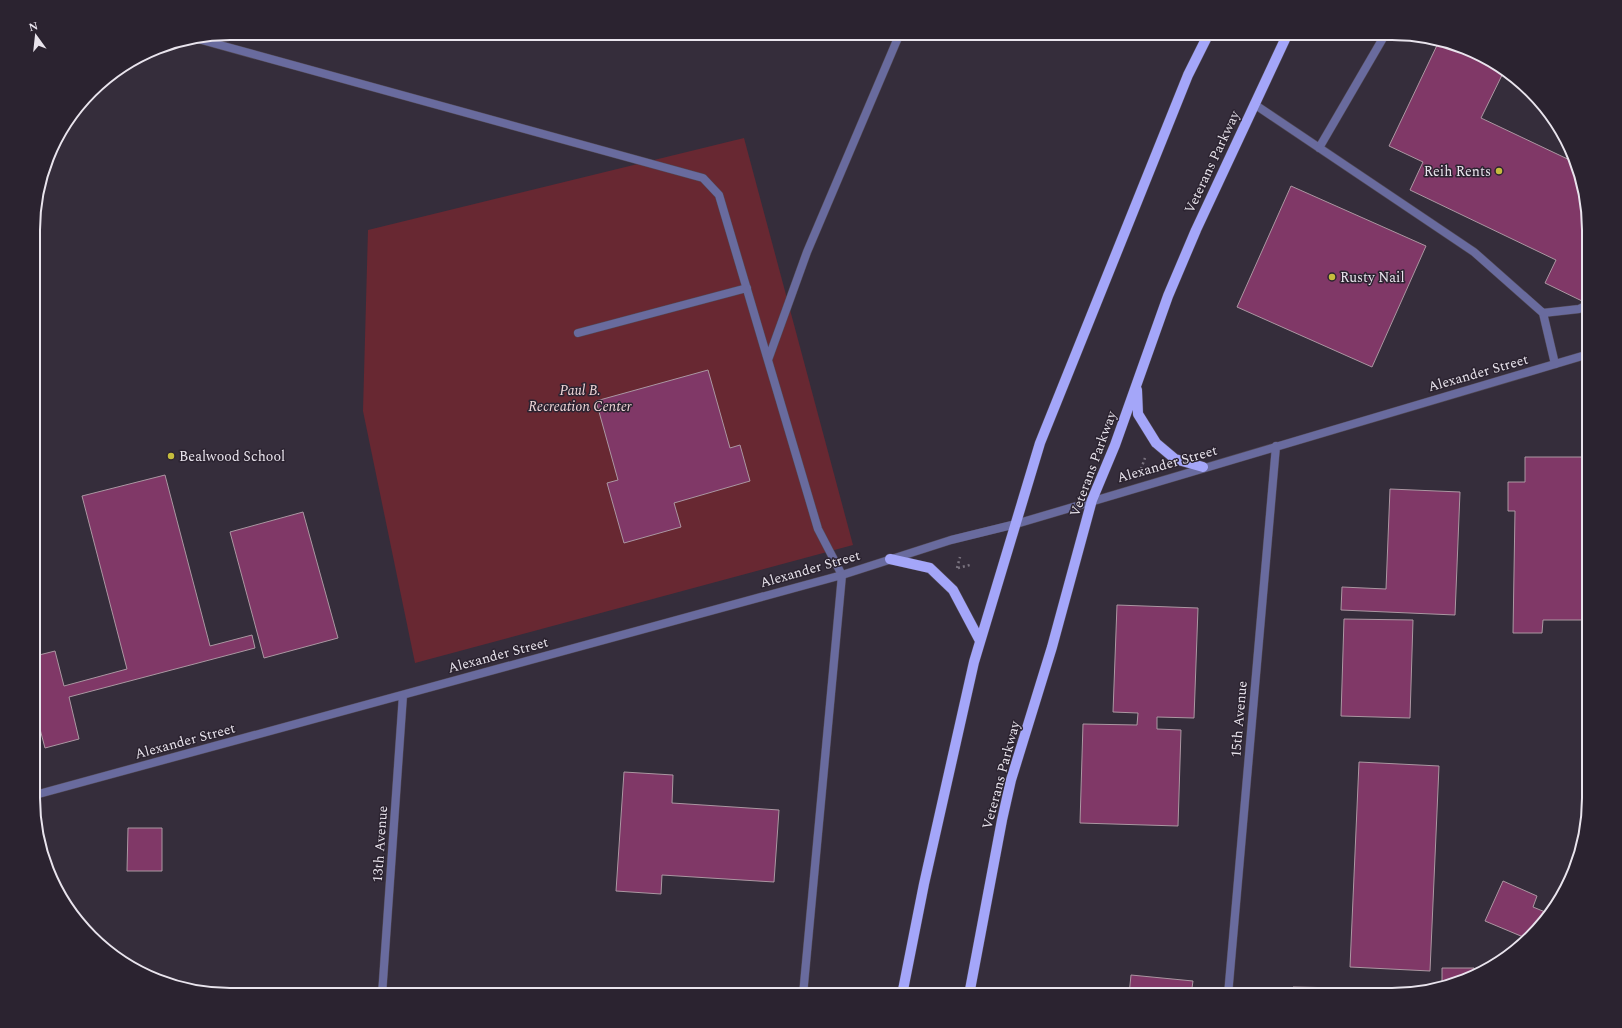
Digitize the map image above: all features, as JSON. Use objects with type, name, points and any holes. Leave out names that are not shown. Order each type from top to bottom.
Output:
[{"type":"main road","points":[[903,988],[924,884],[974,662],[1040,442],[1188,75],[1206,40]]},
{"type":"main road","name":"Veterans Parkway","points":[[970,988],[1011,780],[1052,647],[1092,500],[1115,446],[1168,296],[1196,230],[1285,40]]},
{"type":"main road","points":[[1137,385],[1138,414],[1156,442],[1175,459],[1203,468]]},
{"type":"main road","points":[[890,559],[930,568],[953,590],[980,641]]},
{"type":"street","points":[[768,360],[807,252],[897,40]]},
{"type":"street","points":[[1319,148],[1382,40]]},
{"type":"street","points":[[207,42],[703,178],[719,195],[818,529],[842,574],[804,988]]},
{"type":"street","points":[[1254,104],[1474,252],[1543,313],[1555,364]]},
{"type":"street","points":[[578,333],[746,288]]},
{"type":"street","points":[[1543,313],[1582,308]]},
{"type":"street","name":"Alexander Street","points":[[40,794],[842,574],[951,540],[1016,524],[1092,500],[1582,356]]},
{"type":"street","name":"15th Avenue","points":[[1229,988],[1276,446]]},
{"type":"street","name":"13th Avenue","points":[[382,988],[403,695]]},
{"type":"path","points":[[958,568],[960,557]]},
{"type":"path","points":[[953,573],[958,568],[970,565]]},
{"type":"green space","name":"Paul B. Recreation Center","points":[[744,138],[853,545],[415,663],[363,411],[368,230]]},
{"type":"building","name":"Reih Rents","points":[[1437,45],[1465,54],[1487,65],[1502,75],[1481,118],[1569,160],[1576,181],[1582,217],[1582,301],[1545,283],[1556,260],[1410,190],[1423,162],[1389,146]]},
{"type":"building","name":"Rusty Nail","points":[[1291,186],[1426,246],[1372,367],[1237,307]]},
{"type":"building","points":[[708,370],[730,448],[740,445],[750,481],[674,503],[681,527],[624,543],[607,483],[618,480],[596,401]]},
{"type":"building","points":[[1525,457],[1582,457],[1582,620],[1543,620],[1542,633],[1513,633],[1515,511],[1508,511],[1508,482],[1525,482]]},
{"type":"building","points":[[165,475],[210,646],[252,635],[255,648],[69,697],[79,739],[45,748],[40,729],[40,655],[55,651],[64,686],[127,669],[82,496]]},
{"type":"building","points":[[1390,489],[1460,492],[1455,615],[1341,610],[1342,587],[1386,589]]},
{"type":"building","points":[[303,512],[338,638],[264,658],[230,532]]},
{"type":"building","points":[[1117,605],[1198,608],[1194,718],[1157,717],[1157,729],[1181,730],[1178,826],[1080,823],[1083,724],[1137,725],[1138,713],[1113,712]]},
{"type":"building","points":[[1344,619],[1413,620],[1410,718],[1341,716]]},
{"type":"building","points":[[1359,762],[1439,766],[1430,971],[1350,967]]},
{"type":"building","points":[[624,772],[673,775],[672,803],[779,810],[774,882],[662,875],[661,894],[616,891]]},
{"type":"building","points":[[128,828],[162,828],[162,871],[127,871]]},
{"type":"building","points":[[1503,881],[1537,896],[1533,907],[1545,912],[1522,936],[1485,921]]},
{"type":"building","points":[[1442,968],[1474,968],[1465,974],[1442,982]]},
{"type":"building","points":[[1131,975],[1193,981],[1192,988],[1130,988]]},
{"type":"building","points":[[1293,987],[1343,988],[1293,988]]},
{"type":"place","name":"Reih Rents","points":[[1499,171]]},
{"type":"place","name":"Rusty Nail","points":[[1332,277]]},
{"type":"place","name":"Bealwood School","points":[[171,456]]}]
